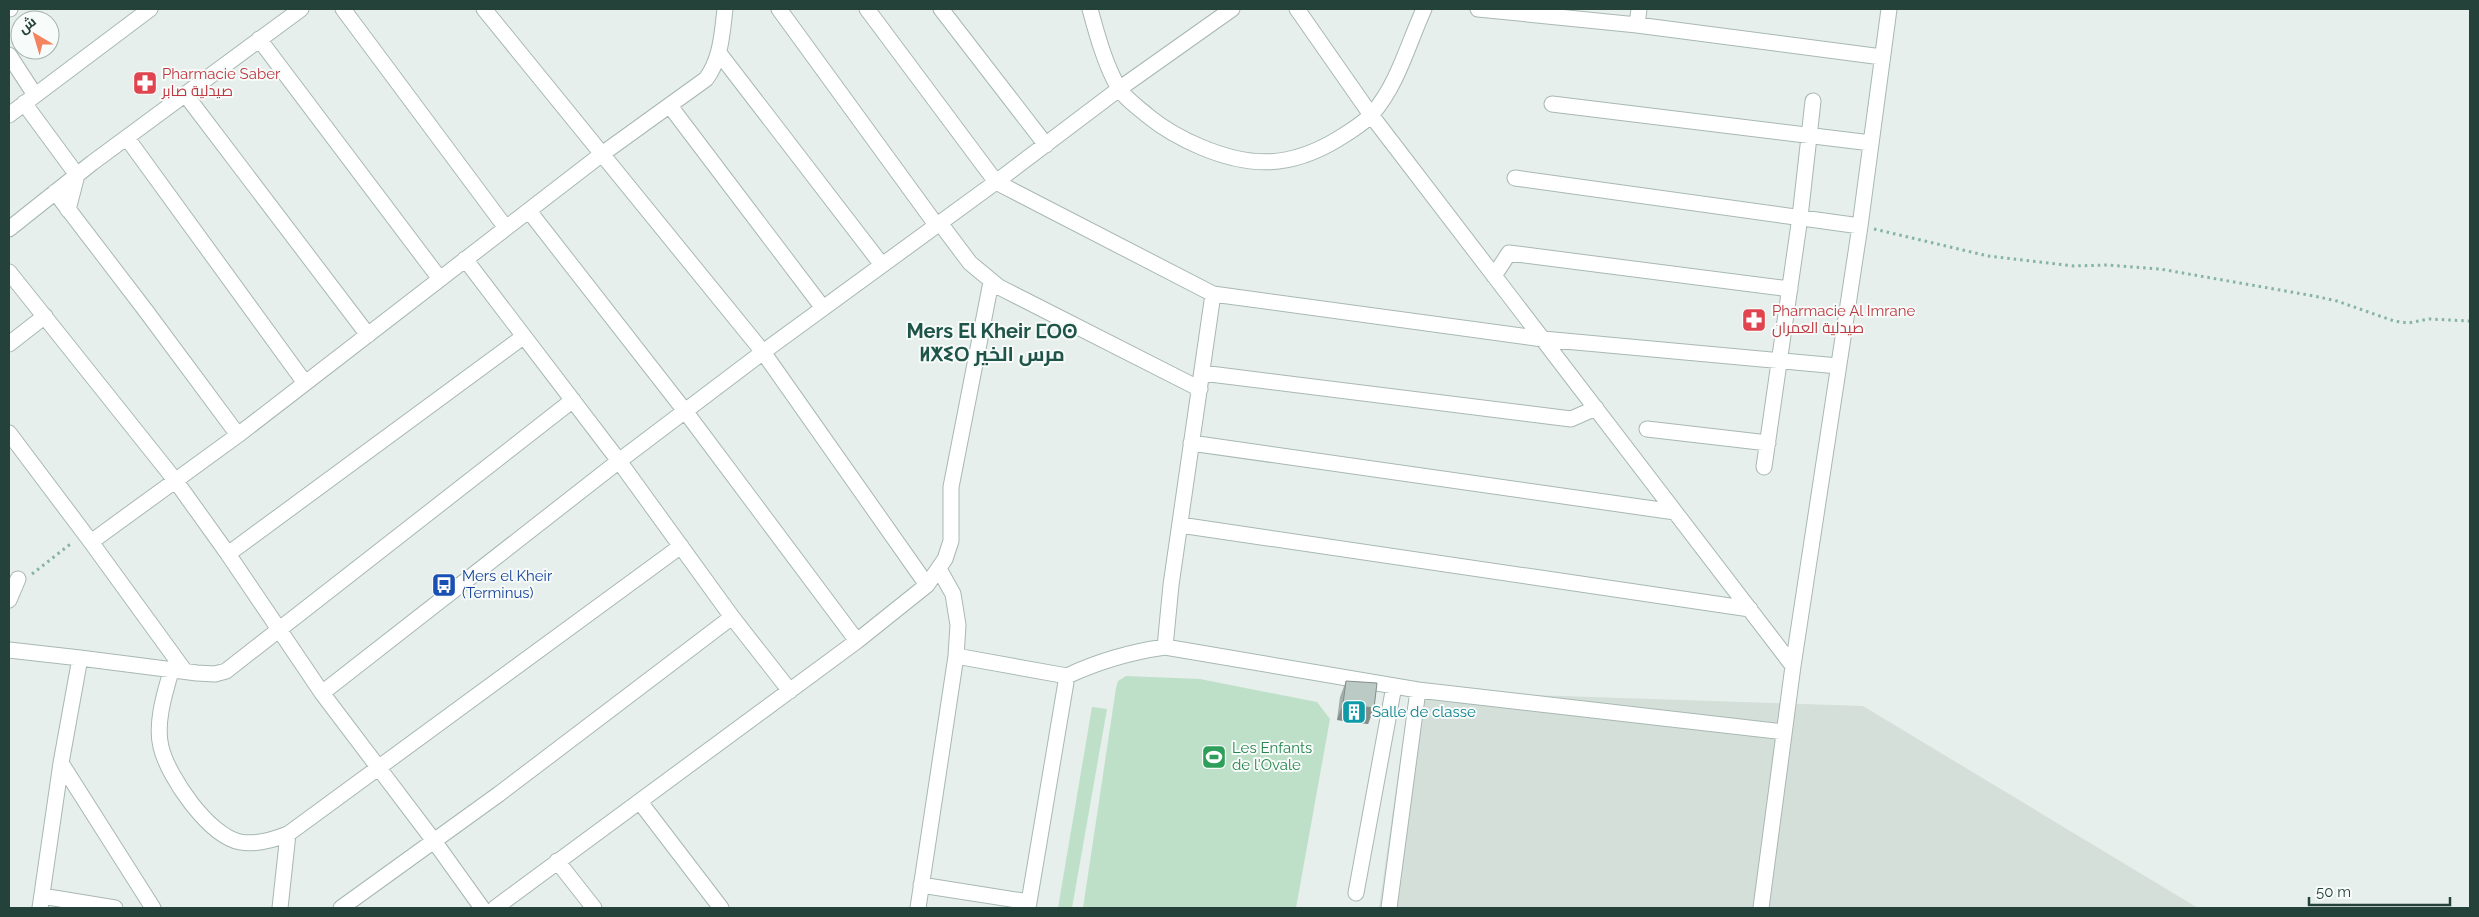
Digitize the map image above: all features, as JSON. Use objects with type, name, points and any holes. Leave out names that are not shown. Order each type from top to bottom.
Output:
[{"type":"street","points":[[9,115],[150,9]]},
{"type":"street","points":[[9,229],[77,175],[301,9]]},
{"type":"street","points":[[343,9],[506,228]]},
{"type":"street","points":[[484,9],[763,352],[927,585]]},
{"type":"street","points":[[88,537],[175,480],[238,435],[602,154],[706,79],[715,68],[725,9]]},
{"type":"street","points":[[779,9],[938,224],[970,263],[991,282],[1200,389]]},
{"type":"street","points":[[867,9],[996,182],[1213,294],[1543,340],[1838,366]]},
{"type":"street","points":[[941,9],[1046,145]]},
{"type":"street","points":[[1090,9],[1104,55],[1118,89],[1160,126],[1186,140],[1241,161],[1267,162],[1300,156],[1328,144],[1371,116],[1398,74],[1424,9]]},
{"type":"street","points":[[322,693],[619,461],[763,352],[1046,145],[1118,89],[1232,9]]},
{"type":"street","points":[[1297,9],[1371,116],[1793,666]]},
{"type":"street","points":[[1478,9],[1637,25],[1882,58]]},
{"type":"street","points":[[1637,25],[1639,9]]},
{"type":"street","points":[[1761,908],[1793,666],[1860,226],[1888,9]]},
{"type":"street","points":[[259,40],[440,279]]},
{"type":"street","points":[[719,53],[882,265]]},
{"type":"street","points":[[9,55],[30,99],[77,175],[68,210]]},
{"type":"street","points":[[185,94],[368,335]]},
{"type":"street","points":[[1764,467],[1781,360],[1813,101]]},
{"type":"street","points":[[1552,104],[1871,143]]},
{"type":"street","points":[[670,106],[823,308]]},
{"type":"street","points":[[127,138],[305,383]]},
{"type":"street","points":[[1515,178],[1860,226]]},
{"type":"street","points":[[55,192],[238,435]]},
{"type":"street","points":[[529,211],[685,411],[857,641]]},
{"type":"street","points":[[1494,276],[1509,253],[1790,289]]},
{"type":"street","points":[[465,259],[619,461],[732,617],[790,691]]},
{"type":"street","points":[[9,272],[175,480],[228,554],[322,693],[379,766],[482,908]]},
{"type":"street","points":[[495,908],[857,641],[927,585],[939,569],[951,541],[951,487],[991,282]]},
{"type":"street","points":[[1165,648],[1191,443],[1213,294]]},
{"type":"street","points":[[9,344],[44,316]]},
{"type":"street","points":[[228,554],[523,336]]},
{"type":"street","points":[[1202,373],[1571,419],[1596,408]]},
{"type":"street","points":[[9,650],[221,673],[573,400]]},
{"type":"street","points":[[1647,429],[1768,444]]},
{"type":"street","points":[[9,433],[88,537],[178,669]]},
{"type":"street","points":[[1191,443],[1676,512]]},
{"type":"street","points":[[1180,526],[1750,609]]},
{"type":"street","points":[[178,669],[164,694],[160,736],[166,758],[183,791],[214,828],[226,837],[252,843],[277,838],[288,834],[681,546]]},
{"type":"street","points":[[918,908],[956,656],[958,625],[953,594],[939,569]]},
{"type":"street","points":[[9,600],[18,579]]},
{"type":"street","points":[[341,908],[434,841],[732,617]]},
{"type":"street","points":[[956,656],[1067,676],[1100,661],[1134,652],[1165,648],[1418,690],[1784,732]]},
{"type":"street","points":[[80,658],[61,763],[41,902],[115,908]]},
{"type":"street","points":[[921,885],[1028,905],[1067,676]]},
{"type":"street","points":[[1356,893],[1394,686]]},
{"type":"street","points":[[1389,908],[1418,690]]},
{"type":"street","points":[[61,763],[153,908]]},
{"type":"street","points":[[640,802],[721,908]]},
{"type":"street","points":[[280,908],[288,834]]},
{"type":"street","points":[[557,862],[594,908]]},
{"type":"path","points":[[1860,226],[1988,256],[2074,266],[2107,265],[2160,269],[2305,294],[2337,301],[2394,321],[2408,323],[2429,319],[2470,320]]},
{"type":"path","points":[[18,579],[25,579],[88,537]]},
{"type":"shaded area","points":[[1410,691],[1863,706],[2198,908],[1379,908]]},
{"type":"green space","name":"Les Enfants de l'Ovale","points":[[1126,676],[1200,679],[1317,702],[1330,719],[1296,908],[1083,908],[1116,688],[1118,681]]},
{"type":"green space","points":[[1092,707],[1107,709],[1072,908],[1058,908]]},
{"type":"building","points":[[1346,681],[1377,683],[1374,708],[1343,704]]},
{"type":"place","name":"Pharmacie Saber صيدلية صابر","points":[[145,83]]},
{"type":"place","name":"Pharmacie Al Imrane صيدلية العمران","points":[[1754,320]]},
{"type":"place","name":"Mers el Kheir (Terminus)","points":[[444,585]]},
{"type":"place","name":"Salle de classe","points":[[1354,712]]},
{"type":"place","name":"Les Enfants de l'Ovale","points":[[1214,757]]},
{"type":"district","name":"Mers El Kheir ⵎⵔⵙ ⵍⵅⵉⵔ مرس الخير","points":[[992,342]]}]
